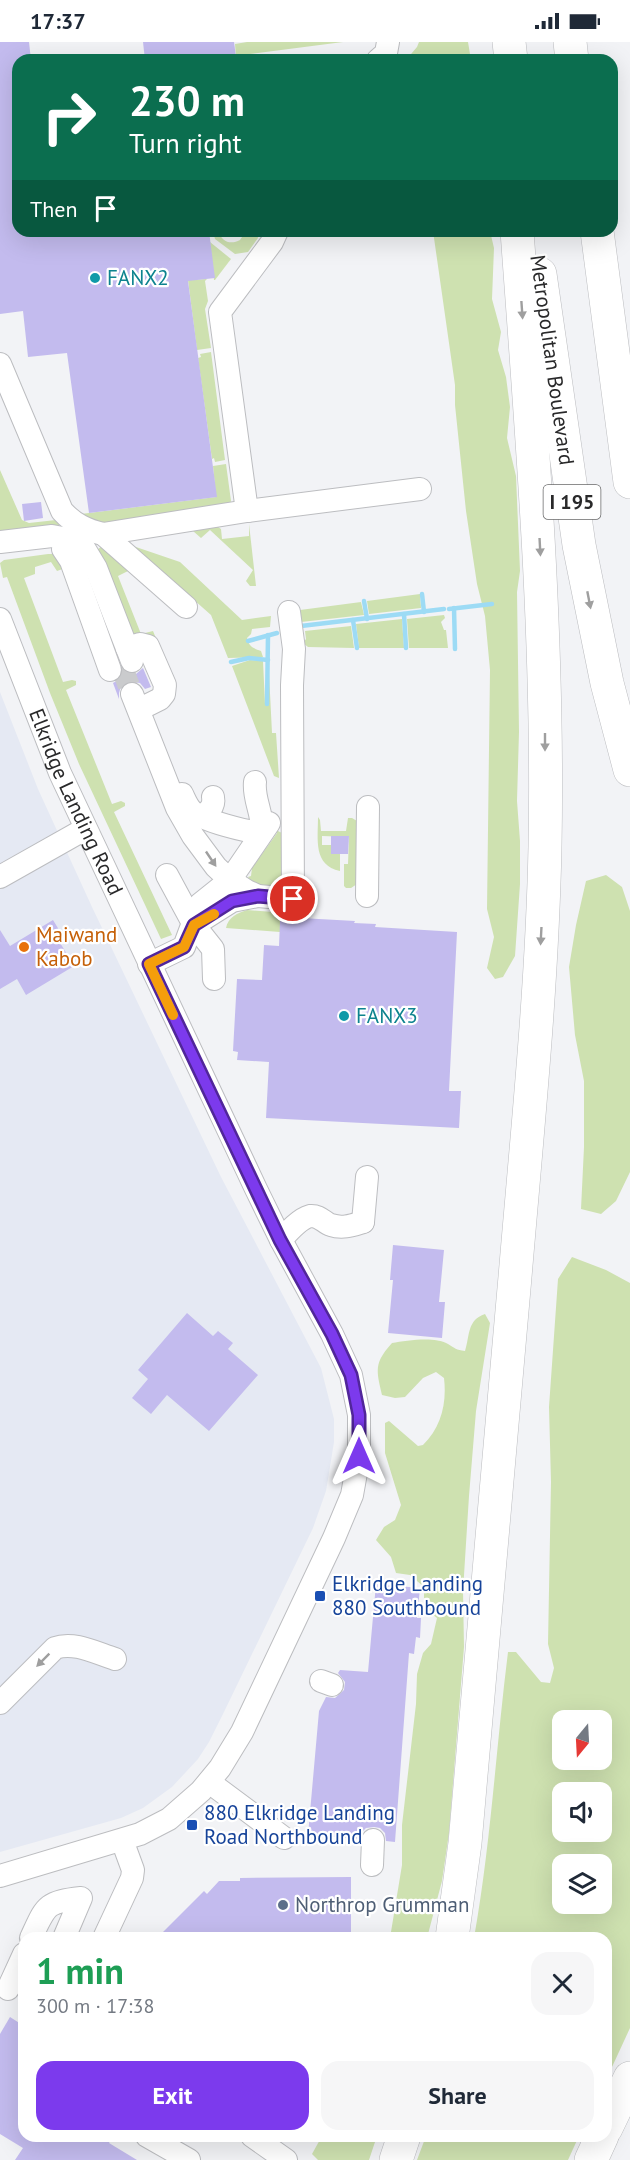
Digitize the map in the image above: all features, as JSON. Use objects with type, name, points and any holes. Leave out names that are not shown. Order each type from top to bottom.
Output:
[{"type":"highway","points":[[453,1932],[465,1844],[535,1050],[543,912],[544,626],[536,472],[517,237]]},
{"type":"highway","name":"Metropolitan Boulevard","points":[[535,237],[579,545],[607,683],[630,770]]},
{"type":"highway","points":[[600,237],[630,365]]},
{"type":"highway","name":"I 195","points":[[600,237],[630,482]]},
{"type":"highway","points":[[612,2116],[630,2078]]},
{"type":"highway","points":[[396,2160],[402,2142]]},
{"type":"highway","points":[[591,2160],[599,2142]]},
{"type":"street","points":[[247,512],[220,312],[274,237]]},
{"type":"street","points":[[0,364],[62,511],[73,522],[90,531],[103,534],[420,489]]},
{"type":"street","points":[[103,534],[186,607]]},
{"type":"street","points":[[0,542],[52,536],[68,539],[84,548],[96,568],[122,661]]},
{"type":"street","points":[[0,555],[47,548],[63,549],[78,558],[84,567],[122,661]]},
{"type":"street","points":[[194,925],[232,901],[258,896],[293,899],[292,685],[294,649],[289,612]]},
{"type":"street","name":"Elkridge Landing Road","points":[[0,619],[45,739],[85,829],[280,1240],[332,1334],[351,1375],[359,1415],[359,1456],[352,1495],[242,1732],[220,1768],[209,1782],[169,1819],[140,1834],[0,1876]]},
{"type":"street","points":[[122,661],[140,644],[148,646],[165,685],[165,694],[160,699],[136,697],[216,867],[230,880],[258,896]]},
{"type":"street","points":[[262,832],[263,820],[255,792],[255,782],[270,798],[283,805],[292,806]]},
{"type":"street","points":[[197,826],[210,810],[214,801],[213,797]]},
{"type":"street","points":[[149,964],[184,947],[200,904],[230,880],[262,832],[282,811],[292,806]]},
{"type":"street","points":[[367,896],[368,807]]},
{"type":"street","points":[[197,826],[262,832]]},
{"type":"street","points":[[0,877],[85,829]]},
{"type":"street","points":[[167,875],[194,925],[213,949],[214,979]]},
{"type":"street","points":[[280,1240],[310,1216],[320,1218],[330,1225],[348,1227],[363,1222],[367,1178]]},
{"type":"street","points":[[0,1703],[55,1648],[63,1645],[79,1647],[115,1659]]},
{"type":"street","points":[[209,1782],[284,1838]]},
{"type":"street","points":[[107,1932],[132,1878],[133,1870],[122,1840]]},
{"type":"street","points":[[372,1864],[373,1840]]},
{"type":"street","points":[[34,1932],[48,1906],[58,1900],[81,1898],[67,1932]]},
{"type":"street","points":[[11,1992],[18,1972]]},
{"type":"street","points":[[158,2142],[189,2160]]},
{"type":"street","points":[[259,2147],[286,2160]]},
{"type":"shaded area","points":[[0,692],[38,789],[92,907],[221,1177],[321,1368],[334,1419],[334,1442],[326,1491],[313,1528],[223,1714],[198,1759],[172,1787],[143,1808],[121,1818],[0,1852]]},
{"type":"green space","points":[[343,42],[250,54],[236,54],[235,44]]},
{"type":"green space","points":[[419,42],[468,42],[470,54],[411,54]]},
{"type":"green space","points":[[214,237],[222,237],[230,242],[237,242],[242,237],[258,238],[248,252],[235,254]]},
{"type":"green space","points":[[434,237],[491,237],[494,248],[492,299],[501,332],[498,350],[506,377],[510,407],[507,438],[516,476],[520,571],[517,592],[519,732],[517,801],[520,884],[515,956],[503,977],[495,979],[487,968],[494,937],[487,909],[490,670],[485,616],[477,584],[466,511],[455,385]]},
{"type":"green space","points":[[210,242],[231,259],[215,280],[214,280]]},
{"type":"green space","points":[[207,279],[205,281],[208,301],[205,309],[211,348],[197,350],[188,280]]},
{"type":"green space","points":[[211,352],[225,460],[215,462],[214,458],[212,459],[198,358],[201,357],[200,354]]},
{"type":"green space","points":[[226,464],[231,501],[229,505],[95,525],[81,514],[216,497],[213,466]]},
{"type":"green space","points":[[0,470],[22,520],[29,523],[56,520],[60,523],[58,528],[0,537]]},
{"type":"green space","points":[[249,524],[256,586],[250,586],[246,581],[253,570],[210,530],[201,538],[193,531],[218,527],[221,529],[222,539],[249,536]]},
{"type":"green space","points":[[102,546],[128,571],[118,576],[141,634],[153,631],[160,648],[132,637],[97,550]]},
{"type":"green space","points":[[133,546],[180,562],[242,620],[271,616],[270,627],[252,629],[247,638],[252,647],[261,651],[263,657],[228,658],[211,615]]},
{"type":"green space","points":[[58,554],[68,567],[57,571],[51,562],[35,567],[35,574],[24,578],[63,682],[76,681],[76,685],[66,690],[112,804],[121,801],[125,803],[125,806],[114,812],[172,935],[161,939],[79,764],[7,577],[3,578],[0,563],[4,560]]},
{"type":"green space","points":[[420,594],[421,608],[369,614],[367,601]]},
{"type":"green space","points":[[361,602],[364,615],[301,622],[300,610]]},
{"type":"green space","points":[[444,615],[445,618],[441,622],[446,630],[448,648],[409,648],[407,619]]},
{"type":"green space","points":[[402,619],[404,648],[359,648],[356,624]]},
{"type":"green space","points":[[351,626],[354,648],[308,647],[303,643],[306,639],[305,631]]},
{"type":"green space","points":[[250,660],[263,661],[265,704],[268,704],[269,673],[272,733],[276,733],[279,778],[274,776],[232,666]]},
{"type":"green space","points":[[318,817],[321,831],[346,831],[348,818],[357,821],[357,884],[351,888],[344,886],[344,864],[348,864],[349,837],[322,836],[322,845],[331,845],[340,854],[340,871],[331,868],[321,857],[319,850]]},
{"type":"green space","points":[[276,830],[282,833],[283,877],[277,884],[257,885],[248,877],[251,876],[252,868],[277,833]]},
{"type":"green space","points":[[606,875],[622,887],[630,911],[630,1172],[616,1201],[601,1214],[581,1209],[584,1081],[575,1035],[569,967],[586,881]]},
{"type":"green space","points":[[247,910],[273,912],[273,915],[280,921],[280,932],[226,928],[231,918]]},
{"type":"green space","points":[[572,1257],[606,1270],[630,1283],[630,2028],[612,2067],[612,1932],[475,1932],[489,1831],[508,1652],[516,1652],[541,1682],[550,1683],[554,1668],[548,1644],[551,1482],[549,1407],[558,1279]]},
{"type":"green space","points":[[485,1314],[490,1323],[476,1411],[469,1496],[463,1591],[464,1647],[449,1833],[442,1881],[429,1932],[391,1932],[402,1865],[402,1825],[416,1704],[417,1674],[423,1653],[431,1644],[437,1618],[424,1608],[424,1587],[410,1575],[396,1573],[391,1557],[376,1540],[384,1527],[395,1520],[401,1505],[385,1453],[385,1423],[389,1421],[418,1446],[423,1445],[438,1423],[445,1388],[444,1378],[436,1372],[423,1378],[405,1397],[395,1398],[382,1395],[378,1367],[382,1356],[392,1343],[435,1340],[465,1351],[472,1324]]},
{"type":"green space","points":[[319,2142],[375,2142],[369,2160],[318,2160],[312,2154]]},
{"type":"green space","points":[[424,2142],[576,2142],[568,2160],[417,2160]]},
{"type":"building","name":"FANX2","points":[[0,42],[29,42],[30,54],[12,54],[12,237],[210,237],[215,278],[188,281],[217,497],[89,513],[67,353],[28,357],[23,311],[0,314]]},
{"type":"building","points":[[143,42],[234,42],[236,54],[144,54]]},
{"type":"building","points":[[41,502],[43,518],[24,521],[22,504]]},
{"type":"building","points":[[143,668],[151,687],[145,689],[140,683],[128,681],[121,686],[119,699],[113,683],[120,679],[123,671],[136,674]]},
{"type":"building","points":[[331,836],[349,836],[348,854],[331,854]]},
{"type":"building","name":"FANX3","points":[[285,912],[302,913],[301,918],[355,921],[354,923],[376,924],[375,927],[457,932],[449,1091],[461,1091],[459,1128],[266,1118],[269,1062],[237,1060],[238,1052],[233,1051],[237,979],[262,980],[264,945],[279,946],[280,921],[284,921]]},
{"type":"building","points":[[53,920],[64,938],[59,941],[74,966],[26,995],[17,979],[0,989],[0,930],[10,946]]},
{"type":"building","points":[[393,1245],[444,1250],[439,1302],[445,1302],[442,1338],[388,1333],[393,1280],[390,1280]]},
{"type":"building","points":[[187,1313],[213,1336],[218,1331],[233,1343],[228,1349],[258,1375],[209,1431],[167,1395],[151,1414],[132,1398],[148,1379],[138,1370]]},
{"type":"building","points":[[376,1584],[420,1588],[417,1618],[421,1618],[420,1638],[416,1637],[414,1654],[409,1653],[395,1842],[386,1841],[385,1833],[380,1828],[374,1827],[366,1828],[361,1833],[360,1839],[308,1835],[319,1711],[326,1697],[335,1698],[344,1690],[345,1682],[338,1673],[340,1670],[368,1672]]},
{"type":"building","points":[[351,1877],[351,1932],[163,1932],[204,1891],[207,1894],[219,1881],[240,1881],[240,1878]]},
{"type":"building","points":[[10,2017],[18,2022],[18,2142],[110,2142],[137,2160],[15,2160],[23,2148],[0,2134],[0,2034]]},
{"type":"waterway","points":[[422,594],[424,612]]},
{"type":"waterway","points":[[364,601],[367,619]]},
{"type":"waterway","points":[[449,609],[492,604]]},
{"type":"waterway","points":[[454,608],[455,649]]},
{"type":"waterway","points":[[301,626],[444,609]]},
{"type":"waterway","points":[[404,614],[406,648]]},
{"type":"waterway","points":[[353,620],[357,648]]},
{"type":"waterway","points":[[248,641],[277,633]]},
{"type":"waterway","points":[[267,704],[268,635]]},
{"type":"waterway","points":[[231,662],[249,658],[268,660]]},
{"type":"tunnel","points":[[121,665],[132,694]]},
{"type":"slow traffic","points":[[173,1015],[149,964],[184,947],[194,925],[214,914]]},
{"type":"place","name":"FANX2","points":[[95,278]]},
{"type":"place","name":"Maiwand Kabob","points":[[24,947]]},
{"type":"place","name":"FANX3","points":[[344,1016]]},
{"type":"place","name":"Elkridge Landing 880 Southbound","points":[[320,1596]]},
{"type":"place","name":"880 Elkridge Landing Road Northbound","points":[[192,1825]]},
{"type":"place","name":"Northrop Grumman","points":[[283,1905]]},
{"type":"route","points":[[293,899],[248,896],[232,901],[194,925],[184,947],[149,964],[280,1240],[332,1334],[351,1375],[359,1415],[359,1456]]}]
